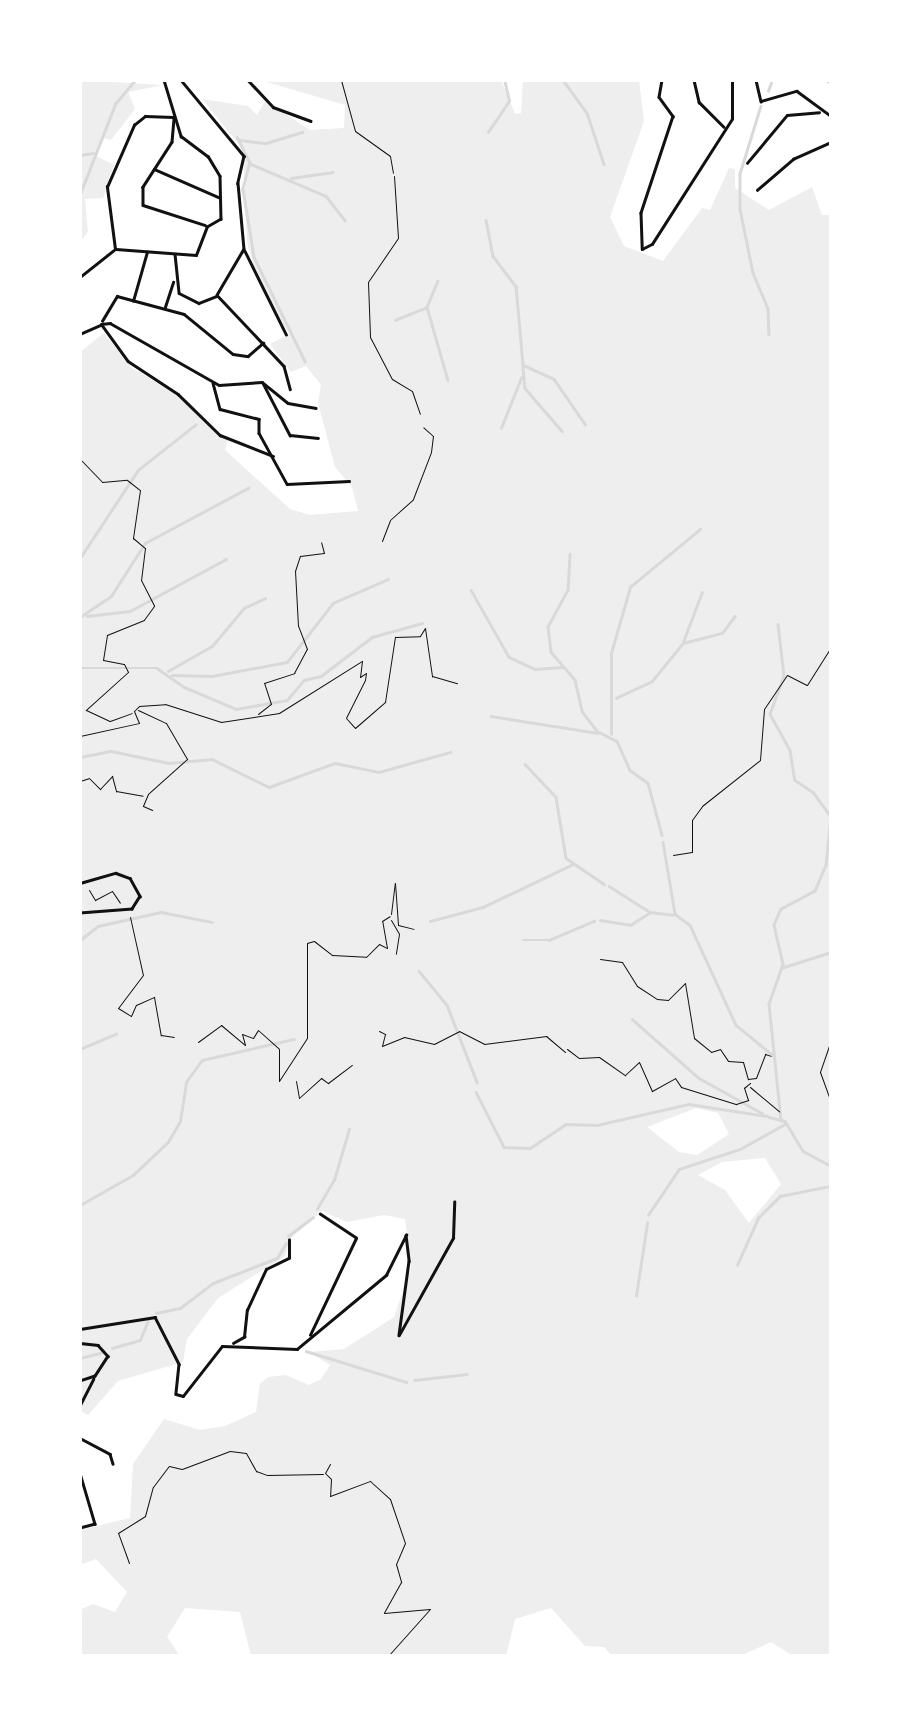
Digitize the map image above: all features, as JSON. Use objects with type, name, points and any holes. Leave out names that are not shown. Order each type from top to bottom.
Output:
[{"type":"street","points":[[164,80],[185,141],[216,166],[221,198],[219,224],[207,226],[143,205],[142,187],[172,142],[174,117]]},
{"type":"street","points":[[181,80],[244,156],[238,183],[244,250],[286,334]]},
{"type":"street","points":[[210,80],[229,80]]},
{"type":"street","points":[[248,80],[272,106],[312,121]]},
{"type":"street","points":[[662,80],[659,97],[674,116],[641,213],[642,249],[652,244],[736,112],[732,82]]},
{"type":"street","points":[[694,80],[700,102],[724,128]]},
{"type":"street","points":[[756,80],[761,100],[796,91],[820,112],[831,116]]},
{"type":"street","points":[[747,163],[787,115],[820,112]]},
{"type":"street","points":[[115,250],[106,187],[134,125],[144,116],[174,117]]},
{"type":"street","points":[[757,190],[793,159],[831,142]]},
{"type":"street","points":[[153,168],[221,198]]},
{"type":"street","points":[[80,277],[115,250],[175,250],[196,255],[207,226]]},
{"type":"street","points":[[132,301],[148,250]]},
{"type":"street","points":[[164,309],[174,278],[175,250]]},
{"type":"street","points":[[174,278],[189,300],[217,295],[244,250]]},
{"type":"street","points":[[217,295],[284,366],[290,389]]},
{"type":"street","points":[[80,334],[101,324],[114,296],[184,314],[234,354],[248,356],[263,343]]},
{"type":"street","points":[[101,324],[190,364],[213,383],[220,409],[259,419],[259,433],[290,485],[349,481]]},
{"type":"street","points":[[101,324],[128,360],[178,394],[220,435],[273,456]]},
{"type":"street","points":[[213,383],[262,382],[288,402],[316,408]]},
{"type":"street","points":[[262,382],[290,435],[318,438]]},
{"type":"street","points":[[80,884],[88,885],[116,873],[130,878],[140,896],[136,907],[80,913]]},
{"type":"street","points":[[231,1344],[286,1353],[386,1275],[406,1235],[409,1261],[395,1331],[401,1334],[453,1238],[454,1202]]},
{"type":"street","points":[[309,1336],[356,1238],[320,1214]]},
{"type":"street","points":[[80,1328],[155,1317],[179,1364],[179,1397],[199,1382],[222,1346],[244,1336],[247,1310],[266,1269],[289,1258],[289,1240]]},
{"type":"street","points":[[80,1343],[98,1345],[108,1356],[80,1405]]},
{"type":"street","points":[[80,1382],[94,1376]]},
{"type":"street","points":[[80,1438],[110,1454],[113,1464]]},
{"type":"street","points":[[80,1474],[95,1524],[80,1528]]},
{"type":"path","points":[[342,80],[355,130],[390,156],[400,196],[394,212],[397,240],[367,288],[370,337],[392,379],[412,390],[420,414]]},
{"type":"path","points":[[382,541],[390,520],[413,499],[430,453],[433,437],[422,426]]},
{"type":"path","points":[[80,459],[102,482],[128,480],[140,490],[134,538],[145,548],[142,580],[154,606],[144,620],[107,635],[103,660],[124,664],[128,672],[86,710],[110,721],[165,704],[221,722],[279,713],[362,661],[365,681],[346,720],[354,728],[386,699],[395,636],[420,636],[424,628],[432,676],[457,683]]},
{"type":"path","points":[[258,714],[270,704],[264,684],[294,673],[304,660],[295,571],[300,556],[324,553],[321,542]]},
{"type":"path","points":[[673,855],[692,852],[692,820],[702,806],[760,760],[764,709],[787,676],[807,685],[831,647]]},
{"type":"path","points":[[134,712],[146,709],[166,723],[187,758],[146,797],[144,806],[152,810]]},
{"type":"path","points":[[80,736],[139,722],[134,712]]},
{"type":"path","points":[[80,780],[88,778],[100,789],[112,776],[116,792],[146,797]]},
{"type":"path","points":[[396,954],[399,934],[390,916],[395,884],[398,926],[414,929]]},
{"type":"path","points":[[88,885],[92,899],[111,890],[136,923],[143,976],[118,1008],[131,1016],[136,1005],[154,997],[161,1034],[174,1038]]},
{"type":"path","points":[[198,1042],[223,1025],[245,1045],[242,1034],[253,1038],[258,1030],[279,1049],[280,1080],[306,1038],[307,944],[314,941],[332,954],[366,957],[381,943],[387,948],[382,922],[390,916]]},
{"type":"path","points":[[600,958],[622,962],[637,986],[658,1000],[668,1000],[684,983],[694,1038],[711,1052],[720,1049],[728,1060],[743,1062],[752,1080]]},
{"type":"path","points":[[378,1031],[384,1034],[382,1046],[404,1037],[434,1044],[459,1031],[484,1044],[546,1036],[579,1058],[599,1057],[625,1076],[639,1062],[652,1091],[675,1078],[681,1087],[736,1104],[748,1100],[748,1085],[765,1054],[771,1056]]},
{"type":"path","points":[[831,1040],[820,1072],[831,1102]]},
{"type":"path","points":[[296,1081],[299,1098],[321,1078],[328,1083],[352,1065]]},
{"type":"path","points":[[748,1085],[779,1111]]},
{"type":"path","points":[[129,1563],[118,1533],[145,1516],[153,1488],[169,1466],[182,1469],[230,1451],[246,1453],[256,1471],[270,1476],[325,1473]]},
{"type":"path","points":[[330,1464],[325,1473],[333,1498],[338,1489],[370,1481],[390,1499],[404,1543],[396,1564],[401,1582],[384,1613],[430,1609],[388,1656]]},
{"type":"shaded area","points":[[80,80],[163,85],[128,92],[135,109],[111,140],[103,138],[96,156],[114,165],[103,198],[85,199],[88,232],[80,242]]},
{"type":"shaded area","points":[[260,80],[501,80],[515,114],[521,113],[523,80],[639,80],[644,121],[610,217],[624,246],[663,261],[702,208],[710,210],[729,168],[735,169],[735,188],[769,210],[812,187],[822,215],[831,215],[831,1656],[793,1656],[771,1642],[740,1656],[612,1656],[604,1647],[585,1646],[551,1608],[515,1619],[506,1656],[251,1656],[240,1612],[185,1608],[167,1637],[180,1656],[80,1656],[80,1610],[93,1604],[115,1612],[127,1592],[96,1559],[80,1565],[80,1530],[130,1518],[133,1464],[164,1419],[200,1430],[225,1426],[256,1412],[260,1384],[268,1377],[286,1375],[309,1385],[321,1379],[330,1365],[309,1352],[344,1349],[394,1317],[411,1267],[405,1219],[384,1215],[347,1222],[322,1211],[291,1238],[285,1256],[218,1298],[187,1339],[183,1362],[118,1381],[88,1415],[80,1411],[80,352],[104,333],[132,368],[171,391],[228,440],[225,450],[290,509],[310,515],[358,511],[352,487],[335,467],[318,403],[321,385],[306,366],[291,372],[270,344],[289,334],[260,286],[247,243],[243,149],[202,99],[248,106],[257,115],[265,101],[310,130],[344,128],[345,105]],"holes":[[[696,1108],[718,1113],[729,1134],[697,1155],[679,1152],[647,1127]],[[765,1158],[781,1184],[749,1223],[725,1190],[698,1175],[722,1162]]]},
{"type":"waterway","points":[[80,194],[115,104],[135,80]]},
{"type":"waterway","points":[[488,132],[509,101],[504,80]]},
{"type":"waterway","points":[[563,80],[587,113],[604,164]]},
{"type":"waterway","points":[[768,91],[772,80]]},
{"type":"waterway","points":[[826,80],[831,83]]},
{"type":"waterway","points":[[761,106],[740,174],[740,209],[753,273],[768,308],[769,334]]},
{"type":"waterway","points":[[240,140],[266,143],[302,132]]},
{"type":"waterway","points":[[237,137],[250,162],[243,189],[254,257],[305,361]]},
{"type":"waterway","points":[[80,155],[93,153]]},
{"type":"waterway","points":[[251,164],[326,196],[345,220]]},
{"type":"waterway","points":[[291,178],[333,172]]},
{"type":"waterway","points":[[486,220],[493,256],[516,286],[523,365],[554,379],[585,424]]},
{"type":"waterway","points":[[438,281],[427,307],[448,380]]},
{"type":"waterway","points":[[395,320],[425,308]]},
{"type":"waterway","points":[[523,367],[525,388],[562,431]]},
{"type":"waterway","points":[[501,428],[521,378]]},
{"type":"waterway","points":[[80,558],[138,470],[195,425]]},
{"type":"waterway","points":[[80,617],[111,596],[145,543],[248,488]]},
{"type":"waterway","points":[[611,734],[611,653],[630,587],[700,529]]},
{"type":"waterway","points":[[570,554],[568,590],[548,627],[551,652],[575,680],[582,711],[597,731],[617,741],[630,770],[648,783],[662,835]]},
{"type":"waterway","points":[[87,616],[130,611],[226,559]]},
{"type":"waterway","points":[[172,675],[212,676],[287,662],[333,603],[388,579]]},
{"type":"waterway","points":[[471,590],[509,657],[535,669],[562,667]]},
{"type":"waterway","points":[[683,642],[702,592]]},
{"type":"waterway","points":[[168,671],[212,646],[244,608],[265,598]]},
{"type":"waterway","points":[[616,698],[652,681],[683,643],[722,633],[735,616]]},
{"type":"waterway","points":[[80,668],[157,668],[184,687],[236,709],[287,700],[304,680],[321,676],[372,637],[422,623]]},
{"type":"waterway","points":[[778,624],[784,676],[770,714],[790,750],[795,780],[813,792],[831,817],[826,865],[815,891],[781,909],[774,925],[783,964],[769,1004],[781,1120]]},
{"type":"waterway","points":[[491,716],[598,733]]},
{"type":"waterway","points":[[80,757],[111,751],[169,763],[212,759],[269,787],[335,763],[379,772],[450,752]]},
{"type":"waterway","points":[[525,764],[556,797],[566,858],[604,884]]},
{"type":"waterway","points":[[663,842],[675,914],[690,925],[736,1025],[774,1056]]},
{"type":"waterway","points":[[430,921],[483,907],[571,865]]},
{"type":"waterway","points":[[609,886],[650,912],[673,915]]},
{"type":"waterway","points":[[80,940],[98,926],[161,912],[212,922]]},
{"type":"waterway","points":[[600,920],[630,925],[649,913]]},
{"type":"waterway","points":[[523,940],[549,940],[594,921]]},
{"type":"waterway","points":[[781,968],[831,952]]},
{"type":"waterway","points":[[419,971],[447,1005],[477,1082]]},
{"type":"waterway","points":[[632,1019],[699,1078],[762,1113]]},
{"type":"waterway","points":[[80,1049],[116,1034]]},
{"type":"waterway","points":[[80,1205],[133,1175],[168,1142],[180,1121],[186,1082],[202,1060],[294,1039]]},
{"type":"waterway","points":[[476,1092],[504,1147],[530,1148],[566,1124],[597,1125],[689,1104],[767,1116]]},
{"type":"waterway","points":[[769,1117],[785,1121],[803,1151],[831,1166]]},
{"type":"waterway","points":[[648,1215],[679,1169],[740,1149],[785,1124]]},
{"type":"waterway","points":[[317,1209],[334,1180],[349,1129]]},
{"type":"waterway","points":[[737,1265],[758,1218],[780,1196],[830,1186]]},
{"type":"waterway","points":[[288,1236],[313,1217]]},
{"type":"waterway","points":[[636,1296],[647,1223]]},
{"type":"waterway","points":[[156,1313],[180,1308],[213,1283],[277,1258],[286,1243]]},
{"type":"waterway","points":[[112,1348],[140,1340],[148,1320]]},
{"type":"waterway","points":[[306,1351],[406,1382]]},
{"type":"waterway","points":[[80,1358],[100,1353]]},
{"type":"waterway","points":[[414,1380],[467,1374]]}]
